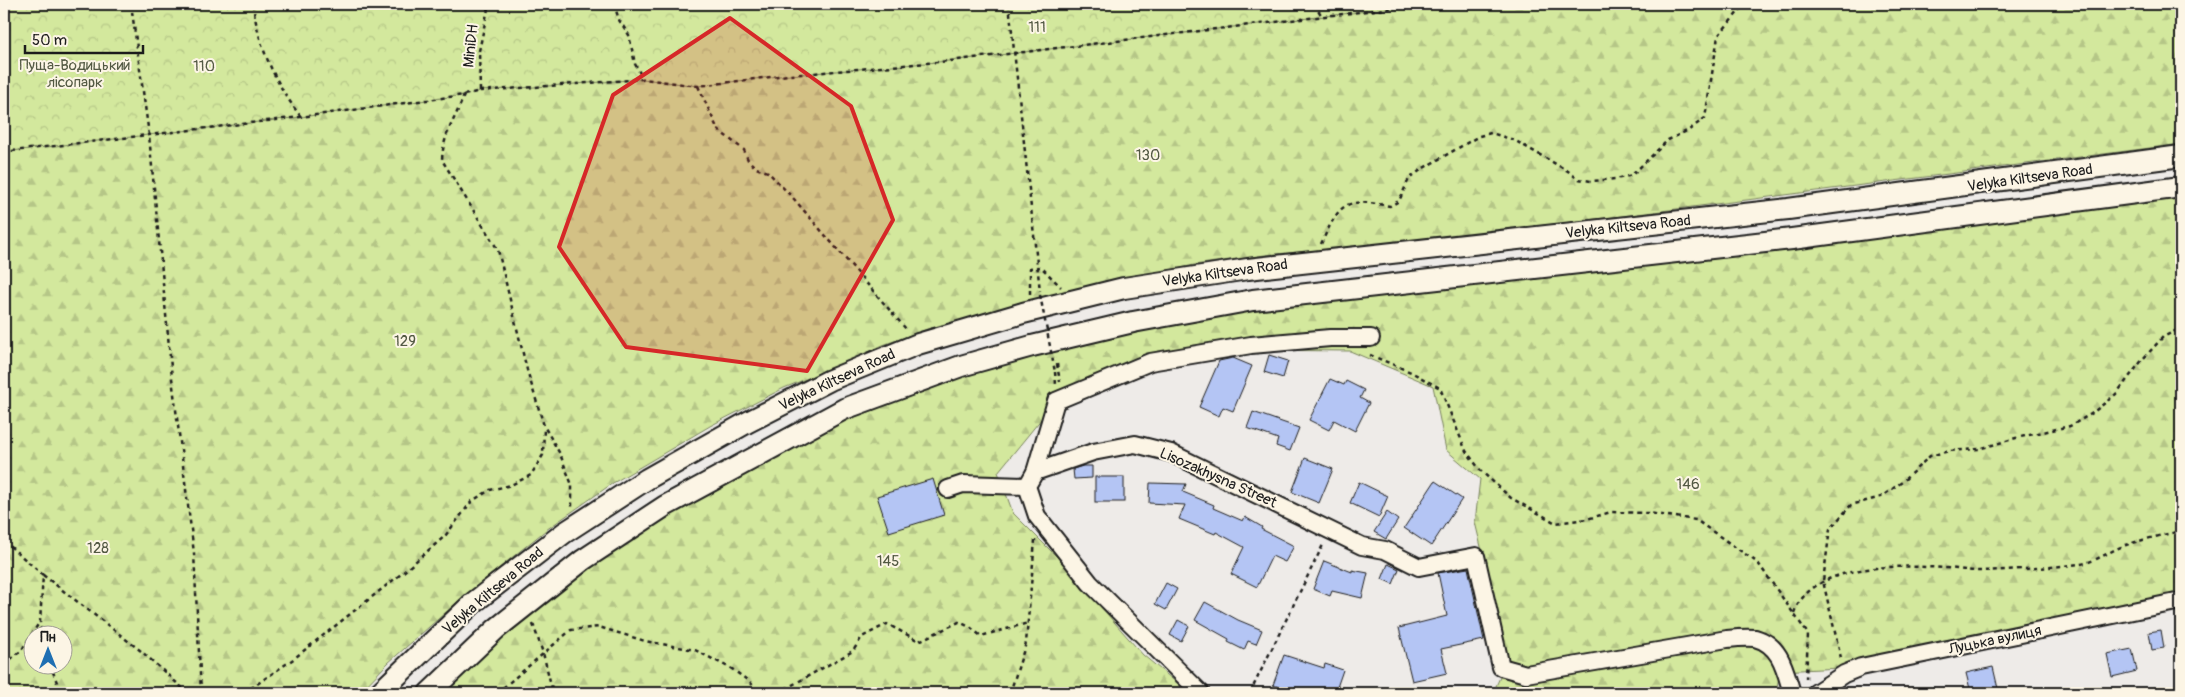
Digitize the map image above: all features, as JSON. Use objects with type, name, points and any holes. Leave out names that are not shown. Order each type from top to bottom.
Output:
[{"type":"main road","name":"Velyka Kiltseva Road","points":[[379,693],[473,603],[564,533],[647,480],[748,422],[830,380],[918,344],[1023,313],[1124,288],[1248,269],[1788,210],[2181,156]]},
{"type":"main road","name":"Velyka Kiltseva Road","points":[[429,693],[496,629],[583,560],[665,506],[844,409],[960,366],[1032,346],[1133,322],[1253,300],[1792,239],[2181,187]]},
{"type":"street","points":[[1200,693],[1090,583],[1037,516],[1031,479],[1056,401],[1150,362],[1251,345],[1330,338],[1370,346]]},
{"type":"street","name":"Lisozakhysna Street","points":[[1031,479],[1093,452],[1135,444],[1171,453],[1362,546],[1385,550],[1418,567],[1476,556],[1500,667],[1526,674],[1727,638],[1754,638],[1773,646],[1782,662],[1792,693]]},
{"type":"street","points":[[948,489],[963,484],[1031,479]]},
{"type":"street","name":"Луцька вулиця","points":[[1811,689],[1861,667],[2181,601]]},
{"type":"path","points":[[131,4],[149,135],[172,378],[194,553],[200,693]]},
{"type":"path","points":[[253,4],[255,20],[269,65],[284,95],[301,117]]},
{"type":"path","name":"MiniDH","points":[[480,90],[478,66],[481,35],[488,4]]},
{"type":"path","points":[[614,4],[619,20],[629,35],[635,64],[643,79]]},
{"type":"path","points":[[1009,4],[1036,267],[1057,378],[1057,364]]},
{"type":"path","points":[[1314,4],[1322,16]]},
{"type":"path","points":[[4,152],[301,117],[464,95],[480,90],[643,79],[698,86],[780,76],[949,61],[1426,4]]},
{"type":"path","points":[[1317,251],[1338,212],[1348,203],[1390,206],[1399,201],[1409,179],[1422,169],[1462,145],[1491,133],[1514,140],[1568,171],[1578,179],[1592,181],[1616,179],[1632,175],[1668,140],[1689,130],[1705,118],[1718,36],[1745,4]]},
{"type":"path","points":[[698,86],[718,130],[744,150],[748,160],[756,168],[768,172],[918,344]]},
{"type":"path","points":[[464,95],[458,112],[449,126],[443,144],[442,160],[498,250],[527,370],[544,426],[560,454],[572,485],[572,512],[564,533]]},
{"type":"path","points":[[1029,303],[1030,268],[1041,267],[1062,287]]},
{"type":"path","points":[[1844,674],[1824,581],[1830,529],[1851,505],[1881,497],[1902,482],[1930,456],[1949,450],[1979,449],[2016,438],[2070,426],[2092,414],[2116,394],[2163,337],[2181,328]]},
{"type":"path","points":[[1370,346],[1440,388],[1466,450],[1481,471],[1511,498],[1556,524],[1587,519],[1611,512],[1648,513],[1696,520],[1758,563],[1808,634],[1811,689]]},
{"type":"path","points":[[244,693],[292,660],[401,574],[445,536],[472,500],[490,490],[511,485],[531,475],[543,455],[544,426]]},
{"type":"path","points":[[1010,693],[1026,643],[1037,516]]},
{"type":"path","points":[[1250,693],[1330,530]]},
{"type":"path","points":[[1794,613],[1797,603],[1812,588],[1842,574],[1870,568],[1943,568],[1976,571],[2082,564],[2126,545],[2181,531]]},
{"type":"path","points":[[4,541],[43,575],[141,651],[188,693]]},
{"type":"path","points":[[4,664],[21,651],[40,622],[44,590],[43,575]]},
{"type":"path","points":[[778,693],[853,651],[862,637],[887,624],[919,641],[959,622],[970,626],[981,636],[1028,623]]},
{"type":"path","points":[[533,624],[543,653],[553,693]]},
{"type":"path","points":[[497,693],[571,630],[599,626],[645,641],[695,650],[732,669],[750,682],[759,693]]},
{"type":"path","points":[[54,674],[61,693]]},
{"type":"highlighted area","points":[[730,18],[851,106],[893,220],[807,371],[626,347],[559,247],[613,95]]},
{"type":"green space","points":[[4,4],[2181,4],[2181,144],[1630,215],[1376,245],[1265,255],[1194,265],[1084,289],[959,324],[930,328],[883,345],[784,388],[710,426],[613,483],[546,530],[462,598],[388,663],[359,693],[4,693]]},
{"type":"green space","name":"Пуща-Водицький лісопарк","points":[[4,4],[1426,4],[949,61],[779,76],[698,86],[643,79],[480,91],[464,95],[301,117],[4,152]]},
{"type":"green space","name":"146","points":[[2181,187],[2181,601],[1861,667],[1780,671],[1776,693],[1493,693],[1508,659],[1475,522],[1480,479],[1446,450],[1433,386],[1350,351],[1242,350],[1161,367],[1069,401],[1056,401],[998,472],[1013,513],[1058,558],[1143,655],[1189,693],[429,693],[583,560],[844,409],[1133,322]]},
{"type":"building","points":[[1269,355],[1288,361],[1283,378],[1264,372]]},
{"type":"building","points":[[1233,358],[1252,366],[1233,411],[1223,407],[1219,416],[1199,407],[1219,361]]},
{"type":"building","points":[[1330,379],[1344,385],[1346,381],[1364,390],[1360,398],[1369,403],[1355,431],[1334,420],[1329,430],[1309,420]]},
{"type":"building","points":[[1253,412],[1299,428],[1290,451],[1276,446],[1278,439],[1247,428]]},
{"type":"building","points":[[1305,458],[1333,469],[1319,503],[1292,492]]},
{"type":"building","points":[[1092,466],[1092,478],[1074,479],[1073,469]]},
{"type":"building","points":[[1095,477],[1124,477],[1124,502],[1095,502]]},
{"type":"building","points":[[933,479],[944,515],[889,532],[877,496]]},
{"type":"building","points":[[1435,481],[1462,499],[1431,546],[1404,528]]},
{"type":"building","points":[[1359,482],[1388,496],[1379,517],[1350,503]]},
{"type":"building","points":[[1150,483],[1186,484],[1183,492],[1214,505],[1213,508],[1243,521],[1245,517],[1262,527],[1261,529],[1294,546],[1285,562],[1272,556],[1257,587],[1231,574],[1244,547],[1216,532],[1215,534],[1179,519],[1185,505],[1149,503]]},
{"type":"building","points":[[1387,512],[1398,520],[1386,539],[1374,532]]},
{"type":"building","points":[[1324,561],[1352,572],[1352,570],[1368,573],[1362,598],[1332,591],[1330,596],[1313,589]]},
{"type":"building","points":[[1388,564],[1399,569],[1393,584],[1382,579]]},
{"type":"building","points":[[1468,568],[1484,640],[1441,649],[1447,673],[1412,681],[1399,628],[1447,616],[1438,573]]},
{"type":"building","points":[[1166,583],[1177,589],[1166,610],[1155,604]]},
{"type":"building","points":[[1205,602],[1238,620],[1262,630],[1256,644],[1248,641],[1244,650],[1228,642],[1229,639],[1195,620]]},
{"type":"building","points":[[1178,620],[1189,626],[1181,641],[1170,635]]},
{"type":"building","points":[[2161,630],[2164,648],[2152,650],[2149,632]]},
{"type":"building","points":[[2132,649],[2137,671],[2112,677],[2107,654]]},
{"type":"building","points":[[1284,655],[1324,668],[1325,664],[1343,670],[1335,693],[1296,693],[1273,685]]},
{"type":"building","points":[[1993,667],[1999,693],[1971,693],[1966,673]]},
{"type":"park label","name":"111","points":[[1037,27]]},
{"type":"park label","name":"110","points":[[204,66]]},
{"type":"park label","name":"130","points":[[1148,155]]},
{"type":"park label","name":"129","points":[[405,341]]},
{"type":"park label","name":"128","points":[[98,548]]},
{"type":"park label","name":"145","points":[[888,561]]}]
